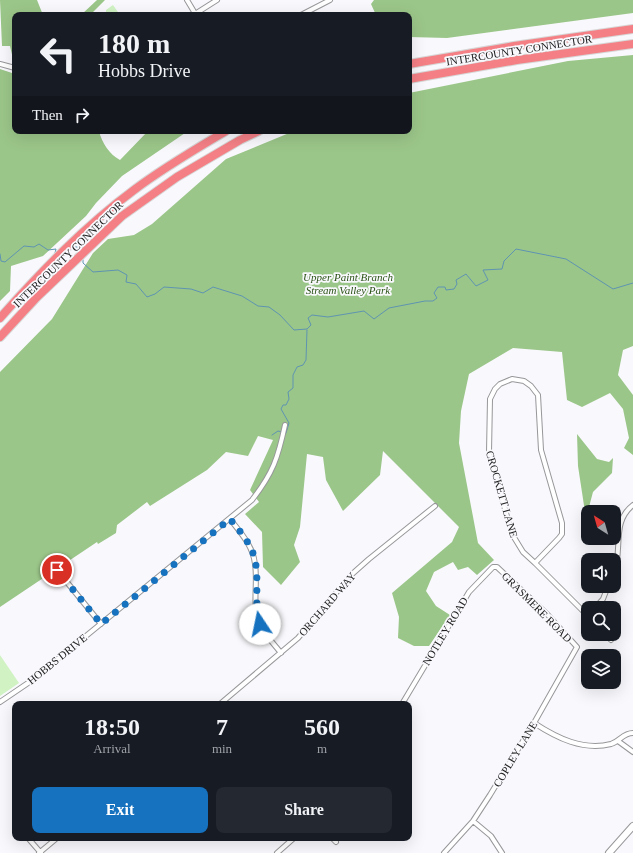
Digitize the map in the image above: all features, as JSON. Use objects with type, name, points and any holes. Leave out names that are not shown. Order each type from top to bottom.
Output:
[{"type":"highway","name":"INTERCOUNTY CONNECTOR","points":[[412,63],[514,46],[633,29]]},
{"type":"highway","name":"INTERCOUNTY CONNECTOR","points":[[412,78],[517,60],[633,44]]},
{"type":"highway","name":"INTERCOUNTY CONNECTOR","points":[[0,318],[62,252],[105,212],[169,164],[221,134]]},
{"type":"highway","name":"INTERCOUNTY CONNECTOR","points":[[0,336],[36,298],[122,216],[177,177],[253,134]]},
{"type":"main road","points":[[609,853],[633,826]]},
{"type":"street","points":[[187,0],[195,12]]},
{"type":"street","points":[[199,12],[216,0]]},
{"type":"street","points":[[307,12],[330,0]]},
{"type":"street","points":[[0,64],[12,67]]},
{"type":"street","name":"CROCKETT LANE","points":[[534,563],[562,534],[562,523],[541,450],[538,395],[531,386],[524,381],[512,379],[506,381],[495,389],[490,399],[489,452],[512,534],[523,552],[534,563],[581,609]]},
{"type":"street","name":"HOBBS DRIVE","points":[[0,702],[31,681],[252,500],[273,470],[279,452],[284,425]]},
{"type":"street","points":[[619,553],[621,522],[625,513],[633,505]]},
{"type":"street","name":"ORCHARD WAY","points":[[224,701],[281,653],[310,625],[351,575],[435,506]]},
{"type":"street","points":[[230,519],[244,537],[253,554],[256,566],[256,612],[260,624],[281,653]]},
{"type":"street","name":"GRASMERE ROAD","points":[[497,566],[547,614],[576,648]]},
{"type":"street","name":"NOTLEY ROAD","points":[[404,701],[468,592],[493,567],[497,566]]},
{"type":"street","points":[[57,570],[101,624]]},
{"type":"street","name":"COPLEY LANE","points":[[444,853],[473,821],[534,723],[576,648]]},
{"type":"street","points":[[534,723],[558,737],[581,744],[599,746],[618,741],[627,734],[633,733]]},
{"type":"street","points":[[618,741],[633,752]]},
{"type":"street","points":[[473,821],[492,836],[502,853]]},
{"type":"street","points":[[30,841],[40,853],[54,841]]},
{"type":"street","points":[[278,853],[291,841]]},
{"type":"green space","points":[[0,0],[37,0],[42,12],[12,12],[12,55],[10,46],[2,46]]},
{"type":"green space","points":[[97,0],[105,0],[93,12],[84,12]]},
{"type":"green space","points":[[374,0],[633,0],[633,13],[447,38],[412,37],[412,12],[375,12],[371,4]]},
{"type":"green space","points":[[113,5],[118,12],[106,12],[106,10]]},
{"type":"green space","name":"Upper Paint Branch Stream Valley Park","points":[[633,55],[633,346],[623,350],[618,375],[633,395],[633,455],[624,448],[629,438],[623,409],[610,393],[582,407],[567,400],[562,352],[513,348],[469,374],[461,411],[459,443],[478,543],[494,560],[477,575],[468,567],[458,570],[453,562],[434,572],[426,591],[436,606],[450,615],[429,646],[414,646],[398,638],[399,617],[392,593],[452,542],[459,527],[383,451],[380,475],[343,511],[326,480],[323,457],[307,454],[300,527],[294,545],[300,562],[281,585],[263,567],[262,532],[245,514],[259,502],[250,490],[273,440],[258,436],[248,456],[226,452],[207,470],[150,506],[147,502],[117,525],[116,533],[98,544],[97,542],[0,607],[0,372],[52,319],[93,253],[108,239],[134,235],[152,224],[226,159],[287,134],[412,134],[412,92],[568,61]]},
{"type":"green space","points":[[0,69],[12,73],[12,134],[100,134],[106,148],[112,155],[120,160],[145,134],[184,134],[122,176],[96,203],[86,216],[43,256],[11,266],[10,291],[0,301]]},
{"type":"green space","points":[[577,434],[597,459],[609,462],[613,458],[612,473],[593,492],[590,505],[584,505],[578,466]]},
{"type":"green space","points":[[0,655],[19,683],[0,696]]},
{"type":"waterway","points":[[0,254],[1,261],[5,262],[24,246],[34,247],[39,244],[48,250],[56,249],[55,253]]},
{"type":"waterway","points":[[69,251],[75,247],[81,247],[82,249]]},
{"type":"waterway","points":[[83,260],[83,263],[93,272],[118,270],[127,275],[126,282],[136,284],[147,297],[155,294],[164,287],[191,289],[203,293],[213,287],[242,296],[258,306],[269,307],[280,315],[294,330],[307,329],[311,325],[308,318],[312,315],[328,317],[364,311],[374,319],[389,308],[425,301],[433,301],[437,298],[434,293],[438,287],[445,287],[446,290],[454,289],[457,284],[456,280],[466,274],[476,286],[488,280],[483,270],[502,269],[504,261],[516,249],[566,259],[613,289],[633,283]]},
{"type":"waterway","points":[[286,433],[289,423],[281,409],[283,405],[286,405],[289,399],[288,392],[293,388],[293,375],[297,367],[303,365],[306,360],[307,330]]},
{"type":"waterway","points":[[272,435],[278,431],[282,432]]},
{"type":"route","points":[[57,570],[101,624],[230,519],[244,537],[253,554],[256,566],[256,612],[260,624]]}]
